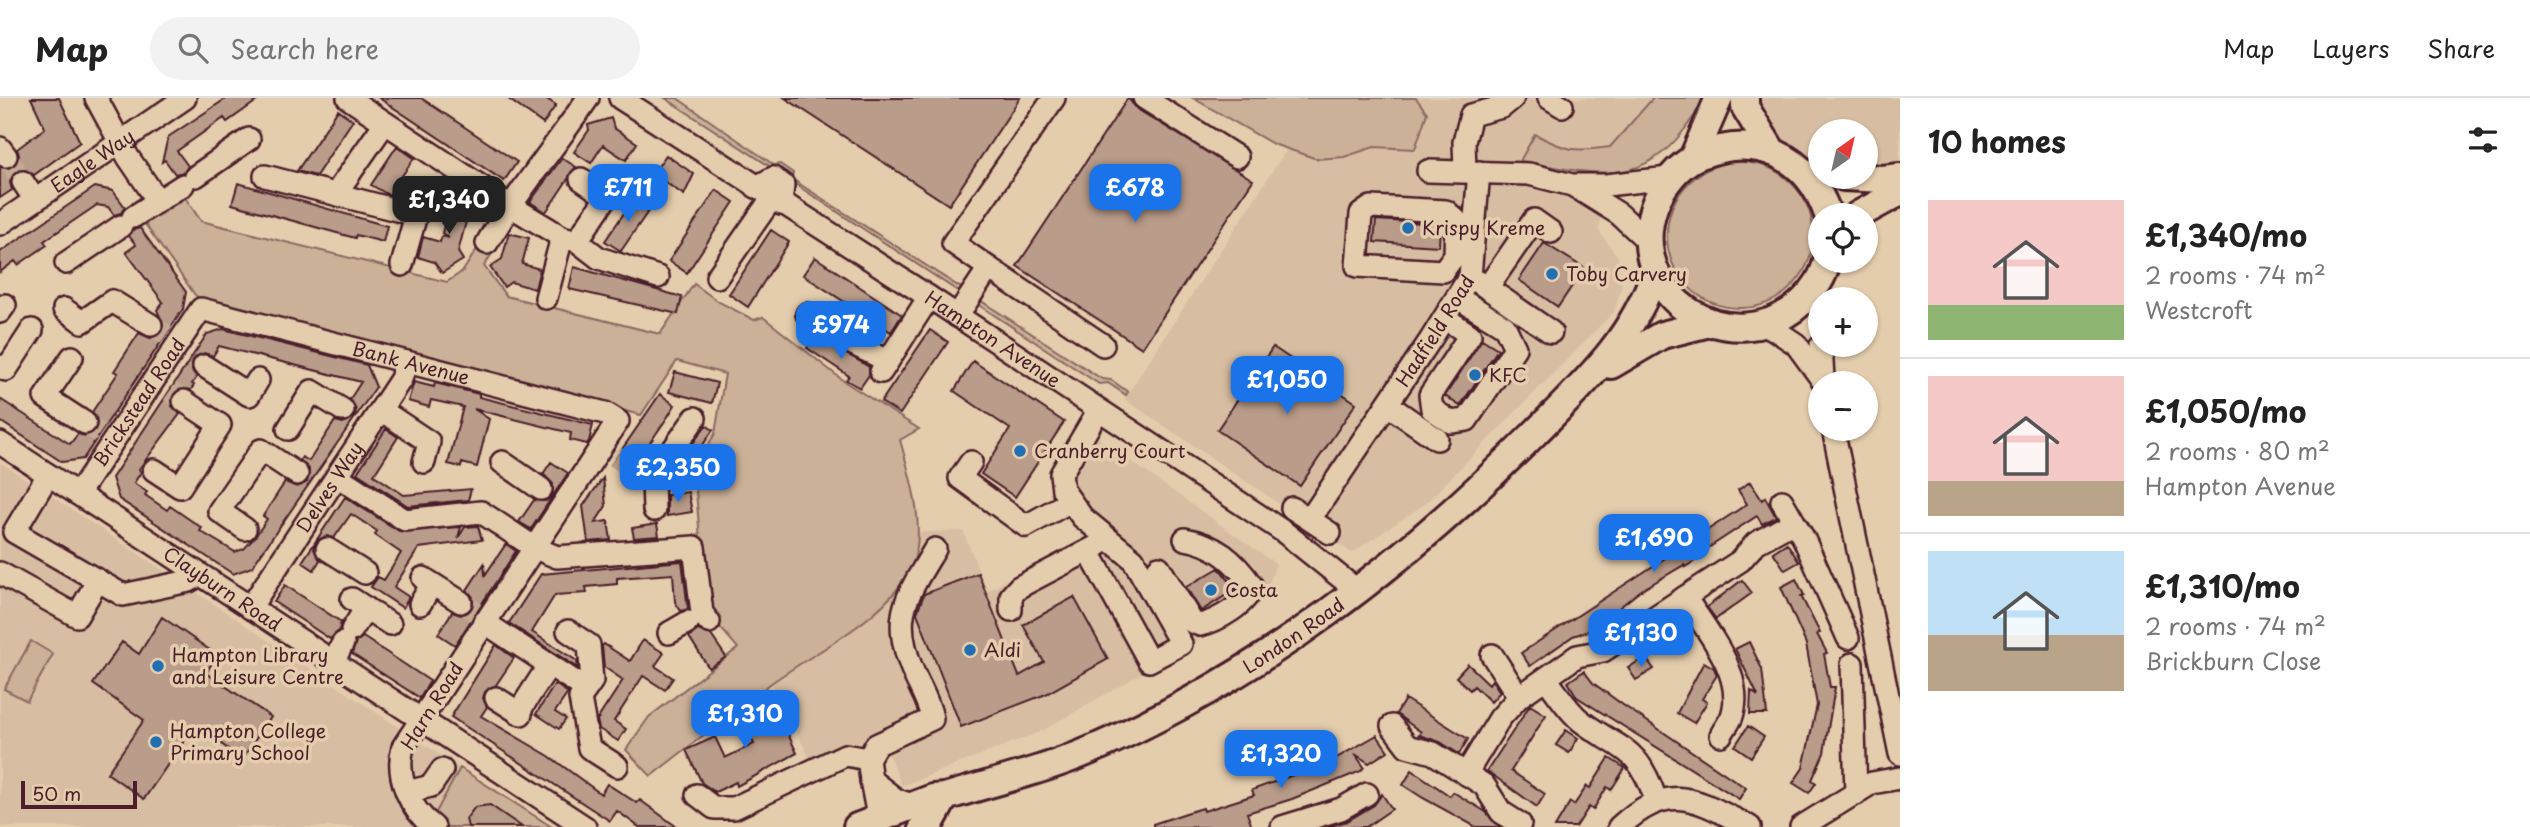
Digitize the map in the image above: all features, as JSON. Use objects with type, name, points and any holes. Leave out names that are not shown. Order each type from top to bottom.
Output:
[{"type":"main road","points":[[1693,159],[1719,98]]},
{"type":"main road","points":[[1745,98],[1745,107],[1772,151]]},
{"type":"main road","points":[[1808,170],[1772,151],[1745,146],[1718,148],[1693,159],[1669,178],[1657,197],[1650,218],[1648,241],[1655,272],[1668,294],[1687,312],[1710,323],[1738,328],[1766,324],[1792,312],[1812,293],[1822,273]]},
{"type":"main road","points":[[1878,179],[1900,177]]},
{"type":"main road","points":[[1878,204],[1900,192]]},
{"type":"main road","name":"London Road","points":[[918,816],[930,824],[945,797],[1089,751],[1179,708],[1359,592],[1476,492],[1583,384],[1630,329],[1655,272]]},
{"type":"main road","name":"London Road","points":[[1583,384],[1634,349],[1662,335],[1710,323]]},
{"type":"main road","points":[[872,824],[918,816]]},
{"type":"street","points":[[96,98],[120,142],[158,201]]},
{"type":"street","name":"Eagle Way","points":[[0,224],[29,191],[120,142],[185,98]]},
{"type":"street","points":[[348,98],[509,205],[599,258],[658,277]]},
{"type":"street","name":"Hampton Avenue","points":[[620,98],[929,297],[1284,532],[1359,592]]},
{"type":"street","points":[[1054,98],[953,243],[1103,345]]},
{"type":"street","points":[[1144,98],[1237,157]]},
{"type":"street","name":"Hadfield Road","points":[[1330,533],[1301,514],[1388,405],[1458,298],[1479,282],[1472,172],[1464,142],[1471,114],[1502,107],[1513,98]]},
{"type":"street","points":[[487,243],[509,205],[530,182],[578,106]]},
{"type":"street","points":[[339,195],[341,186],[385,122]]},
{"type":"street","points":[[66,262],[249,139]]},
{"type":"street","points":[[1428,171],[1529,174],[1572,185],[1619,214],[1648,241]]},
{"type":"street","points":[[265,176],[416,215],[402,265]]},
{"type":"street","points":[[1572,185],[1669,178]]},
{"type":"street","points":[[546,298],[570,239],[612,188],[581,179]]},
{"type":"street","points":[[717,276],[770,196]]},
{"type":"street","points":[[1371,207],[1446,211],[1456,220],[1455,255],[1443,271],[1357,266],[1361,214],[1371,207]]},
{"type":"street","points":[[1551,332],[1479,282],[1534,220],[1552,232]]},
{"type":"street","points":[[957,316],[989,268]]},
{"type":"street","points":[[807,314],[884,366],[929,297]]},
{"type":"street","points":[[1445,318],[1470,335],[1430,395],[1432,409],[1451,422],[1466,420],[1515,348],[1505,327],[1458,298]]},
{"type":"street","points":[[64,309],[82,321],[113,301],[249,395],[258,380]]},
{"type":"street","name":"Brickstead Road","points":[[78,494],[100,432],[169,391],[178,346],[201,309]]},
{"type":"street","name":"Bank Avenue","points":[[201,309],[605,413],[618,421]]},
{"type":"street","points":[[1766,324],[1796,344],[1816,371]]},
{"type":"street","points":[[0,366],[6,370],[32,330]]},
{"type":"street","points":[[72,357],[46,397],[100,432]]},
{"type":"street","name":"Delves Way","points":[[250,608],[314,541],[317,481],[362,416],[401,379],[406,362]]},
{"type":"street","points":[[154,470],[180,487],[220,425],[169,391]]},
{"type":"street","points":[[288,429],[312,391],[362,416],[429,442],[424,461]]},
{"type":"street","points":[[1388,405],[1437,439]]},
{"type":"street","points":[[1088,552],[1149,661],[1181,644],[1133,559],[1107,540],[1066,496],[1061,474],[1098,411]]},
{"type":"street","points":[[654,510],[653,478],[695,418]]},
{"type":"street","name":"Harn Road","points":[[434,827],[417,813],[407,792],[401,755],[422,721],[477,614],[535,548],[553,497],[617,458],[618,421]]},
{"type":"street","points":[[1835,441],[1900,754]]},
{"type":"street","name":"Clayburn Road","points":[[0,443],[585,827]]},
{"type":"street","points":[[245,529],[219,511],[261,450],[317,481],[405,520],[481,512],[535,548],[557,557],[694,547],[699,618],[669,633]]},
{"type":"street","points":[[617,458],[653,478]]},
{"type":"street","points":[[971,462],[960,478],[1026,526],[1066,496]]},
{"type":"street","points":[[502,463],[553,497]]},
{"type":"street","points":[[48,475],[14,531],[123,595],[189,581],[200,575]]},
{"type":"street","points":[[1782,501],[1848,638]]},
{"type":"street","points":[[1466,774],[1500,718],[1519,697],[1577,656],[1603,651],[1740,561],[1756,543],[1798,531]]},
{"type":"street","points":[[1159,567],[1192,622],[1200,625],[1243,602],[1250,594],[1252,586],[1240,568],[1206,543],[1185,539]]},
{"type":"street","points":[[1011,610],[1011,596],[1019,587],[1107,540]]},
{"type":"street","points":[[314,541],[365,573]]},
{"type":"street","points":[[872,824],[868,759],[876,746],[932,719],[905,654],[900,619],[914,584],[935,549]]},
{"type":"street","points":[[0,573],[77,616],[97,580]]},
{"type":"street","points":[[420,604],[428,581],[586,689]]},
{"type":"street","points":[[1685,597],[1724,647],[1732,679],[1732,715],[1721,735]]},
{"type":"street","points":[[333,663],[348,637],[359,603],[390,624]]},
{"type":"street","points":[[568,631],[589,645],[592,681],[580,698],[589,748],[617,766]]},
{"type":"street","points":[[1492,655],[1519,697]]},
{"type":"street","points":[[1852,664],[1856,794]]},
{"type":"street","points":[[496,698],[519,713],[549,665]]},
{"type":"street","points":[[1546,679],[1578,719],[1631,752],[1647,774],[1656,800]]},
{"type":"street","points":[[1392,726],[1407,746],[1433,753],[1484,785],[1501,812],[1520,824]]},
{"type":"street","points":[[697,795],[714,808],[734,808],[845,755],[868,759]]},
{"type":"street","points":[[407,792],[432,786],[442,770]]},
{"type":"street","points":[[1801,827],[1872,783],[1900,778]]},
{"type":"street","points":[[871,780],[918,816]]},
{"type":"street","points":[[1282,827],[1341,808],[1367,794]]},
{"type":"street","points":[[1619,827],[1656,800],[1674,798],[1698,802],[1750,827]]},
{"type":"shaded area","points":[[665,98],[677,98],[774,165],[780,164],[793,173],[792,179],[1102,379],[1111,380],[1128,392],[1126,395],[1108,383],[1099,384],[789,180],[790,174],[781,169],[777,171]]},
{"type":"shaded area","points":[[1193,98],[1416,98],[1427,113],[1415,149],[1374,147],[1344,157],[1317,159],[1273,144]]},
{"type":"shaded area","points":[[1320,98],[1653,98],[1611,147],[1599,231],[1618,257],[1622,285],[1614,312],[1425,504],[1352,553],[1124,399]]},
{"type":"shaded area","points":[[1653,98],[1704,98],[1684,130],[1666,150],[1648,162],[1629,170],[1588,172],[1520,161],[1535,134],[1571,149],[1610,147]]},
{"type":"shaded area","points":[[1755,98],[1900,98],[1900,165],[1878,168],[1878,119],[1808,119],[1808,157],[1778,140],[1762,120]]},
{"type":"shaded area","points":[[1740,162],[1768,168],[1791,184],[1807,207],[1807,263],[1791,286],[1768,302],[1740,308],[1712,302],[1689,286],[1673,263],[1667,235],[1673,207],[1689,184],[1712,168]]},
{"type":"shaded area","points":[[184,196],[201,221],[447,282],[463,271],[480,244],[493,252],[484,266],[506,296],[660,334],[694,284],[719,302],[754,320],[763,317],[845,382],[919,429],[900,440],[917,519],[918,536],[912,565],[901,584],[869,617],[770,684],[651,776],[626,750],[649,717],[738,648],[706,611],[694,467],[715,434],[725,374],[677,361],[641,415],[212,307],[195,295],[145,224]]},
{"type":"shaded area","points":[[1091,433],[1276,564],[1265,595],[1196,642],[1042,731],[902,786],[880,734],[812,763],[772,683],[887,603],[912,564],[916,532],[963,531],[987,591],[1082,540],[1065,475]]},
{"type":"shaded area","points":[[0,462],[460,768],[428,827],[0,827]]},
{"type":"shaded area","points":[[31,641],[53,654],[27,701],[4,689]]},
{"type":"shaded area","points":[[460,768],[552,827],[428,827]]},
{"type":"building","points":[[31,98],[59,98],[80,142],[34,175],[23,169],[15,172],[10,182],[12,190],[0,198],[0,168],[14,166],[19,155],[17,149],[45,128]]},
{"type":"building","points":[[227,98],[261,98],[227,122],[224,118],[177,151],[188,166],[184,172],[175,174],[165,160],[162,162],[168,137]]},
{"type":"building","points":[[379,98],[421,98],[517,162],[504,181]]},
{"type":"building","points":[[507,98],[545,98],[556,105],[543,124]]},
{"type":"building","points":[[785,98],[1020,98],[949,205]]},
{"type":"building","points":[[1128,98],[1137,109],[1253,180],[1142,348],[1017,266]]},
{"type":"building","points":[[338,110],[353,120],[316,176],[297,171]]},
{"type":"building","points":[[611,118],[614,128],[637,143],[626,160],[603,145],[591,163],[574,152],[589,130],[588,125]]},
{"type":"building","points":[[397,146],[414,158],[389,195],[371,185]]},
{"type":"building","points":[[666,155],[694,174],[684,195],[653,174]]},
{"type":"building","points":[[562,158],[576,167],[546,212],[530,202]]},
{"type":"building","points":[[238,183],[387,226],[383,242],[356,235],[355,238],[232,204]]},
{"type":"building","points":[[95,187],[113,191],[125,207],[121,213],[114,215],[108,207],[97,205],[44,241],[47,245],[18,265],[15,261],[0,272],[0,252]]},
{"type":"building","points":[[716,190],[734,202],[687,273],[669,261]]},
{"type":"building","points":[[460,191],[476,202],[468,214],[458,252],[463,260],[442,273],[434,262],[418,257],[423,237],[440,242],[442,236],[449,238],[442,233],[449,207]]},
{"type":"building","points":[[635,197],[651,207],[621,251],[605,241]]},
{"type":"building","name":"Krispy Kreme","points":[[1376,220],[1440,224],[1439,246],[1374,242]]},
{"type":"building","points":[[140,228],[186,292],[183,309],[83,459],[62,462],[0,421],[0,399],[70,444],[78,434],[85,436],[96,431],[98,423],[92,412],[118,373],[114,371],[139,333],[150,338],[157,337],[164,326],[157,310],[163,302],[126,252],[136,245],[129,236],[133,230]]},
{"type":"building","points":[[771,230],[789,242],[748,307],[729,294]]},
{"type":"building","points":[[509,233],[529,238],[522,264],[540,269],[535,289],[511,282],[504,287],[490,267],[502,259]]},
{"type":"building","name":"Toby Carvery","points":[[1544,243],[1584,268],[1558,307],[1519,280]]},
{"type":"building","points":[[815,257],[902,315],[891,332],[803,275]]},
{"type":"building","points":[[574,267],[682,297],[678,314],[569,289]]},
{"type":"building","points":[[223,329],[367,365],[376,387],[252,567],[233,574],[119,499],[112,478],[207,334]],"holes":[[[219,346],[361,382],[350,399],[356,410],[354,417],[343,423],[335,421],[309,461],[302,457],[300,460],[309,469],[307,482],[297,487],[285,482],[263,516],[267,519],[244,549],[235,552],[200,531],[202,528],[170,506],[167,510],[145,495],[147,492],[134,483],[141,472],[139,469],[180,414],[172,406],[173,394],[179,389],[191,390],[194,385],[192,384],[197,377],[192,371],[193,360],[204,353],[213,356]]]},
{"type":"building","points":[[930,330],[948,342],[900,414],[881,402]]},
{"type":"building","points":[[816,335],[869,367],[869,375],[860,388],[846,380],[849,376],[807,348]]},
{"type":"building","name":"KFC","points":[[1482,339],[1498,349],[1460,406],[1445,396]]},
{"type":"building","points":[[1273,347],[1356,403],[1300,486],[1217,430]]},
{"type":"building","name":"Cranberry Court","points":[[973,361],[1064,422],[1015,497],[981,474],[1010,429],[954,391]]},
{"type":"building","points":[[675,372],[717,383],[712,403],[669,392]]},
{"type":"building","points":[[414,382],[434,387],[435,383],[479,394],[479,397],[593,425],[589,441],[587,444],[570,440],[571,433],[474,409],[489,419],[477,467],[462,463],[461,467],[448,464],[463,407],[431,400],[429,407],[408,401]]},
{"type":"building","points":[[660,394],[675,405],[667,418],[640,457],[630,455],[620,463],[612,464]]},
{"type":"building","points":[[706,425],[713,430],[685,471],[677,466]]},
{"type":"building","points":[[386,429],[398,437],[374,475],[404,495],[471,489],[468,500],[408,506],[357,473]]},
{"type":"building","points":[[551,462],[568,473],[531,529],[519,522],[534,500],[546,501],[552,496],[553,484],[543,474]]},
{"type":"building","points":[[603,478],[606,506],[595,523],[608,521],[611,540],[588,542],[583,506]]},
{"type":"building","points":[[1750,482],[1762,500],[1765,497],[1776,517],[1762,524],[1757,516],[1696,556],[1698,559],[1640,591],[1591,630],[1573,636],[1530,666],[1521,653],[1747,504],[1738,490]]},
{"type":"building","points":[[688,492],[692,512],[667,516],[667,495]]},
{"type":"building","points":[[345,497],[399,531],[461,527],[458,538],[465,527],[478,526],[482,540],[419,548],[394,587],[409,597],[403,608],[371,587],[378,577],[384,580],[401,553],[375,535],[377,531],[351,514],[334,538],[327,536],[316,541],[314,549],[320,560],[314,570],[302,562]]},
{"type":"building","points":[[657,524],[659,536],[634,538],[632,528]]},
{"type":"building","points":[[1787,543],[1799,562],[1785,570],[1773,552]]},
{"type":"building","points":[[506,544],[516,551],[455,645],[438,634],[452,612],[461,615],[472,610],[473,597],[467,590],[484,564],[485,575]]},
{"type":"building","points":[[682,561],[688,609],[681,611],[675,602],[673,574],[617,578],[617,584],[586,587],[587,593],[555,595],[532,632],[577,661],[578,668],[509,623],[541,574]]},
{"type":"building","name":"Costa","points":[[1219,568],[1236,589],[1201,611],[1186,587]]},
{"type":"building","name":"Aldi","points":[[978,573],[1019,676],[1044,662],[1023,625],[1074,597],[1108,659],[1046,694],[961,727],[917,613],[924,594]]},
{"type":"building","points":[[1796,579],[1827,653],[1824,654],[1830,687],[1835,687],[1824,753],[1812,780],[1816,783],[1809,793],[1793,783],[1803,768],[1817,705],[1806,644],[1781,587]]},
{"type":"building","points":[[1742,580],[1752,593],[1716,619],[1707,607]]},
{"type":"building","points":[[285,585],[341,622],[339,631],[330,639],[274,602]]},
{"type":"building","points":[[162,617],[217,655],[206,673],[271,717],[242,759],[195,725],[144,799],[107,773],[144,720],[93,684],[122,642],[139,654]]},
{"type":"building","points":[[1679,625],[1687,638],[1672,647],[1665,634]]},
{"type":"building","points":[[698,630],[711,635],[726,657],[709,668],[689,637]]},
{"type":"building","points":[[363,637],[430,681],[420,698],[352,654],[356,642]]},
{"type":"building","points":[[643,640],[664,653],[655,666],[673,678],[665,690],[643,676],[614,721],[626,729],[618,741],[599,729],[597,720],[623,680],[604,667],[602,646],[604,644],[630,661]]},
{"type":"building","points":[[1749,642],[1762,669],[1767,714],[1750,714],[1751,691],[1758,696],[1735,649]]},
{"type":"building","points":[[496,645],[514,658],[496,685],[485,692],[483,698],[487,707],[481,716],[549,756],[601,794],[607,784],[637,803],[640,800],[677,827],[639,827],[617,811],[610,821],[451,717]]},
{"type":"building","points":[[1645,657],[1654,669],[1636,680],[1628,668]]},
{"type":"building","points":[[1704,662],[1714,668],[1717,675],[1702,699],[1707,702],[1694,723],[1677,713]]},
{"type":"building","points":[[1468,664],[1489,684],[1492,680],[1500,692],[1491,702],[1474,686],[1470,690],[1456,677]]},
{"type":"building","points":[[1584,671],[1593,683],[1623,705],[1746,788],[1739,799],[1577,697],[1568,682]]},
{"type":"building","points":[[555,684],[568,693],[555,712],[566,719],[559,729],[536,714]]},
{"type":"building","points":[[771,698],[797,753],[737,786],[736,782],[715,792],[702,783],[686,750],[715,737],[725,758],[754,744],[740,713]]},
{"type":"building","points":[[1405,699],[1468,739],[1459,754],[1440,742],[1419,735],[1421,732],[1396,714]]},
{"type":"building","points":[[1530,705],[1546,715],[1511,771],[1545,794],[1537,807],[1487,771]]},
{"type":"building","points":[[1748,726],[1764,737],[1751,757],[1735,746]]},
{"type":"building","points":[[1566,730],[1578,738],[1569,753],[1556,745]]},
{"type":"building","points":[[1377,735],[1388,751],[1369,763],[1355,754],[1364,767],[1361,771],[1292,799],[1247,813],[1252,827],[1153,827],[1153,824],[1186,813],[1203,808],[1204,811],[1254,795],[1252,790],[1331,761]]},
{"type":"building","points":[[1609,758],[1625,768],[1611,790],[1607,787],[1593,810],[1589,807],[1576,827],[1555,827],[1570,802],[1574,805],[1587,786],[1590,788]]},
{"type":"building","points":[[1412,770],[1450,796],[1453,792],[1486,812],[1500,827],[1476,827],[1423,798],[1403,785]]},
{"type":"building","points":[[1382,794],[1392,809],[1366,827],[1327,827],[1347,821],[1374,805]]},
{"type":"building","points":[[490,805],[522,827],[468,827],[466,819],[475,807]]},
{"type":"tunnel","points":[[6,156],[23,182]]},
{"type":"tunnel","points":[[151,325],[166,335]]},
{"type":"tunnel","points":[[170,391],[184,401]]},
{"type":"tunnel","points":[[85,423],[100,433]]},
{"type":"tunnel","points":[[616,457],[632,468]]},
{"type":"tunnel","points":[[461,602],[476,612]]},
{"type":"place","name":"Krispy Kreme","points":[[1408,228]]},
{"type":"place","name":"Toby Carvery","points":[[1552,274]]},
{"type":"place","name":"KFC","points":[[1475,375]]},
{"type":"place","name":"Cranberry Court","points":[[1020,451]]},
{"type":"place","name":"Costa","points":[[1211,590]]},
{"type":"place","name":"Aldi","points":[[970,650]]},
{"type":"place","name":"Hampton Library and Leisure Centre","points":[[158,666]]},
{"type":"place","name":"Hampton College Primary School","points":[[156,742]]}]
